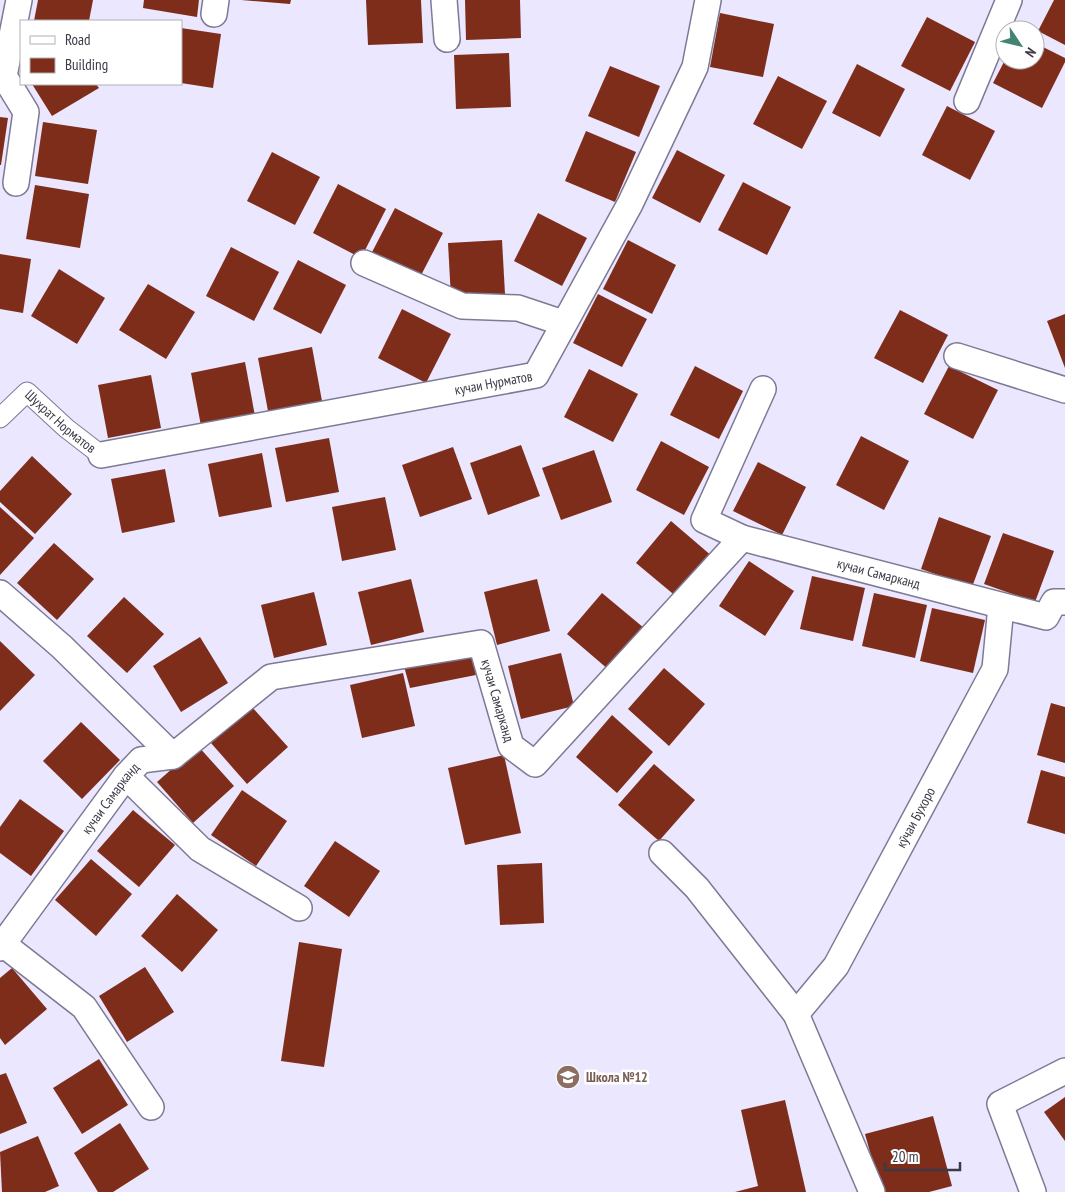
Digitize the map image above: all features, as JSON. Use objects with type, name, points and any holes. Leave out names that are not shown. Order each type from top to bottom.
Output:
[{"type":"street","points":[[16,183],[26,112],[4,76],[19,0]]},
{"type":"street","points":[[444,0],[447,39]]},
{"type":"street","name":"кучаи Нурматов","points":[[101,455],[536,375],[630,204],[695,68],[708,0]]},
{"type":"street","points":[[967,101],[1009,0]]},
{"type":"street","points":[[364,263],[462,306],[518,308],[563,323]]},
{"type":"street","points":[[957,356],[1065,390]]},
{"type":"street","points":[[742,538],[704,520],[763,389]]},
{"type":"street","name":"Шухрат Норматов","points":[[0,418],[27,392],[66,428],[101,455]]},
{"type":"street","name":"кучаи Самарканд","points":[[1,946],[126,776],[141,760],[173,756],[270,678],[481,643],[511,746],[535,764],[742,538],[1046,617],[1054,602],[1065,602]]},
{"type":"street","points":[[0,593],[62,647],[173,756]]},
{"type":"street","name":"кӯчаи Бухоро","points":[[796,1014],[836,966],[995,669],[1001,606]]},
{"type":"street","points":[[126,776],[200,850],[299,908]]},
{"type":"street","points":[[662,853],[697,888],[796,1014],[872,1192]]},
{"type":"street","points":[[1,946],[84,1007],[151,1107]]},
{"type":"street","points":[[1033,1192],[1000,1104],[1065,1071]]},
{"type":"building","points":[[38,0],[93,0],[89,20],[34,20]]},
{"type":"building","points":[[144,0],[199,0],[197,17],[143,8]]},
{"type":"building","points":[[241,0],[291,0],[290,4]]},
{"type":"building","points":[[366,0],[421,0],[423,43],[368,45]]},
{"type":"building","points":[[465,0],[520,0],[521,38],[466,40]]},
{"type":"building","points":[[1054,0],[1065,0],[1065,45],[1045,35],[1044,20]]},
{"type":"building","points":[[720,13],[774,24],[763,77],[710,67]]},
{"type":"building","points":[[927,17],[975,42],[950,91],[901,66]]},
{"type":"building","points":[[182,28],[221,34],[213,88],[182,83]]},
{"type":"building","points":[[1045,48],[1065,58],[1065,62],[1042,108],[993,83],[1000,70],[1045,70]]},
{"type":"building","points":[[509,53],[511,107],[456,109],[454,55]]},
{"type":"building","points":[[857,64],[905,89],[880,137],[832,113]]},
{"type":"building","points":[[610,66],[660,86],[639,137],[588,116]]},
{"type":"building","points":[[778,76],[827,101],[802,149],[753,124]]},
{"type":"building","points":[[33,85],[97,85],[99,88],[52,116]]},
{"type":"building","points":[[947,106],[995,131],[970,180],[922,155]]},
{"type":"building","points":[[0,117],[8,118],[1,165],[0,165]]},
{"type":"building","points":[[43,122],[97,130],[88,184],[35,176]]},
{"type":"building","points":[[586,131],[636,152],[615,202],[565,181]]},
{"type":"building","points":[[677,150],[725,175],[700,223],[652,198]]},
{"type":"building","points":[[272,152],[320,177],[295,225],[247,201]]},
{"type":"building","points":[[743,182],[791,207],[767,255],[718,230]]},
{"type":"building","points":[[338,184],[386,209],[361,258],[313,233]]},
{"type":"building","points":[[35,185],[89,194],[80,248],[26,239]]},
{"type":"building","points":[[395,208],[443,233],[418,281],[370,256]]},
{"type":"building","points":[[538,213],[587,238],[562,286],[514,261]]},
{"type":"building","points":[[502,240],[505,294],[451,298],[448,243]]},
{"type":"building","points":[[628,240],[676,265],[652,314],[603,289]]},
{"type":"building","points":[[231,247],[279,272],[254,321],[206,296]]},
{"type":"building","points":[[0,254],[31,259],[23,313],[0,309]]},
{"type":"building","points":[[298,260],[346,285],[321,334],[273,309]]},
{"type":"building","points":[[59,269],[105,298],[77,344],[31,316]]},
{"type":"building","points":[[148,284],[195,312],[166,359],[119,330]]},
{"type":"building","points":[[598,294],[647,319],[622,367],[573,343]]},
{"type":"building","points":[[402,309],[451,334],[426,383],[378,358]]},
{"type":"building","points":[[900,310],[948,335],[923,383],[874,358]]},
{"type":"building","points":[[1065,314],[1065,368],[1047,321]]},
{"type":"building","points":[[312,347],[322,401],[268,411],[258,358]]},
{"type":"building","points":[[245,362],[255,416],[201,426],[191,373]]},
{"type":"building","points":[[695,366],[743,391],[719,439],[670,415]]},
{"type":"building","points":[[949,366],[998,390],[973,439],[924,414]]},
{"type":"building","points":[[589,369],[638,394],[613,442],[564,417]]},
{"type":"building","points":[[151,375],[161,428],[108,438],[98,385]]},
{"type":"building","points":[[861,436],[909,461],[884,510],[836,485]]},
{"type":"building","points":[[329,438],[339,492],[286,502],[275,448]]},
{"type":"building","points":[[661,441],[709,467],[684,515],[636,490]]},
{"type":"building","points":[[521,445],[540,496],[488,515],[470,463]]},
{"type":"building","points":[[453,447],[472,499],[420,517],[402,465]]},
{"type":"building","points":[[594,450],[612,502],[561,520],[542,468]]},
{"type":"building","points":[[262,453],[272,507],[219,517],[208,464]]},
{"type":"building","points":[[32,456],[72,494],[35,534],[0,502],[0,491]]},
{"type":"building","points":[[758,462],[806,487],[782,535],[733,511]]},
{"type":"building","points":[[165,469],[175,522],[122,533],[111,479]]},
{"type":"building","points":[[385,497],[396,550],[342,561],[332,507]]},
{"type":"building","points":[[0,507],[34,538],[0,575]]},
{"type":"building","points":[[939,517],[991,536],[972,587],[921,569]]},
{"type":"building","points":[[671,521],[713,557],[678,598],[636,563]]},
{"type":"building","points":[[1003,533],[1054,551],[1035,602],[984,584]]},
{"type":"building","points":[[54,543],[94,579],[57,620],[17,583]]},
{"type":"building","points":[[749,561],[794,591],[765,636],[719,606]]},
{"type":"building","points":[[812,576],[865,588],[853,641],[800,629]]},
{"type":"building","points":[[411,579],[424,632],[371,645],[358,592]]},
{"type":"building","points":[[537,579],[550,631],[497,645],[484,592]]},
{"type":"building","points":[[314,592],[327,645],[274,658],[261,605]]},
{"type":"building","points":[[602,593],[644,628],[609,670],[567,634]]},
{"type":"building","points":[[874,593],[927,605],[915,658],[862,646]]},
{"type":"building","points":[[124,597],[164,634],[127,673],[87,636]]},
{"type":"building","points":[[932,608],[985,620],[973,673],[920,661]]},
{"type":"building","points":[[200,637],[228,683],[181,712],[153,666]]},
{"type":"building","points":[[0,641],[35,675],[0,711]]},
{"type":"building","points":[[469,647],[476,675],[410,688],[402,659]]},
{"type":"building","points":[[561,653],[574,706],[521,719],[508,666]]},
{"type":"building","points":[[664,668],[705,704],[669,746],[628,709]]},
{"type":"building","points":[[403,673],[415,726],[362,738],[350,685]]},
{"type":"building","points":[[1051,703],[1065,707],[1065,763],[1037,755]]},
{"type":"building","points":[[252,707],[288,747],[247,784],[211,743]]},
{"type":"building","points":[[612,715],[653,752],[617,793],[576,757]]},
{"type":"building","points":[[81,722],[120,760],[82,799],[43,761]]},
{"type":"building","points":[[198,746],[234,786],[193,823],[157,782]]},
{"type":"building","points":[[504,755],[521,833],[465,845],[448,768]]},
{"type":"building","points":[[654,764],[695,800],[659,841],[618,805]]},
{"type":"building","points":[[1041,770],[1065,777],[1065,834],[1027,823]]},
{"type":"building","points":[[242,790],[287,821],[256,866],[211,835]]},
{"type":"building","points":[[20,799],[64,831],[31,876],[0,853],[0,827]]},
{"type":"building","points":[[133,810],[175,845],[139,887],[97,851]]},
{"type":"building","points":[[335,841],[380,871],[349,917],[304,886]]},
{"type":"building","points":[[91,859],[132,894],[96,936],[55,900]]},
{"type":"building","points":[[542,863],[544,923],[500,925],[497,865]]},
{"type":"building","points":[[177,894],[218,930],[182,972],[141,936]]},
{"type":"building","points":[[299,942],[342,949],[324,1067],[281,1061]]},
{"type":"building","points":[[145,967],[174,1012],[127,1042],[99,996]]},
{"type":"building","points":[[12,968],[47,1009],[5,1045],[0,1038],[0,978]]},
{"type":"building","points":[[99,1059],[128,1105],[82,1134],[53,1088]]},
{"type":"building","points":[[6,1073],[27,1123],[0,1134],[0,1075]]},
{"type":"building","points":[[1065,1097],[1065,1141],[1044,1112]]},
{"type":"building","points":[[785,1100],[806,1192],[735,1192],[758,1186],[741,1110]]},
{"type":"building","points":[[933,1116],[952,1186],[929,1192],[881,1192],[865,1134]]},
{"type":"building","points":[[120,1123],[149,1169],[113,1192],[98,1192],[74,1153]]},
{"type":"building","points":[[38,1136],[59,1186],[45,1192],[2,1192],[0,1152]]},
{"type":"place","name":"Школа №12","points":[[568,1077]]}]
